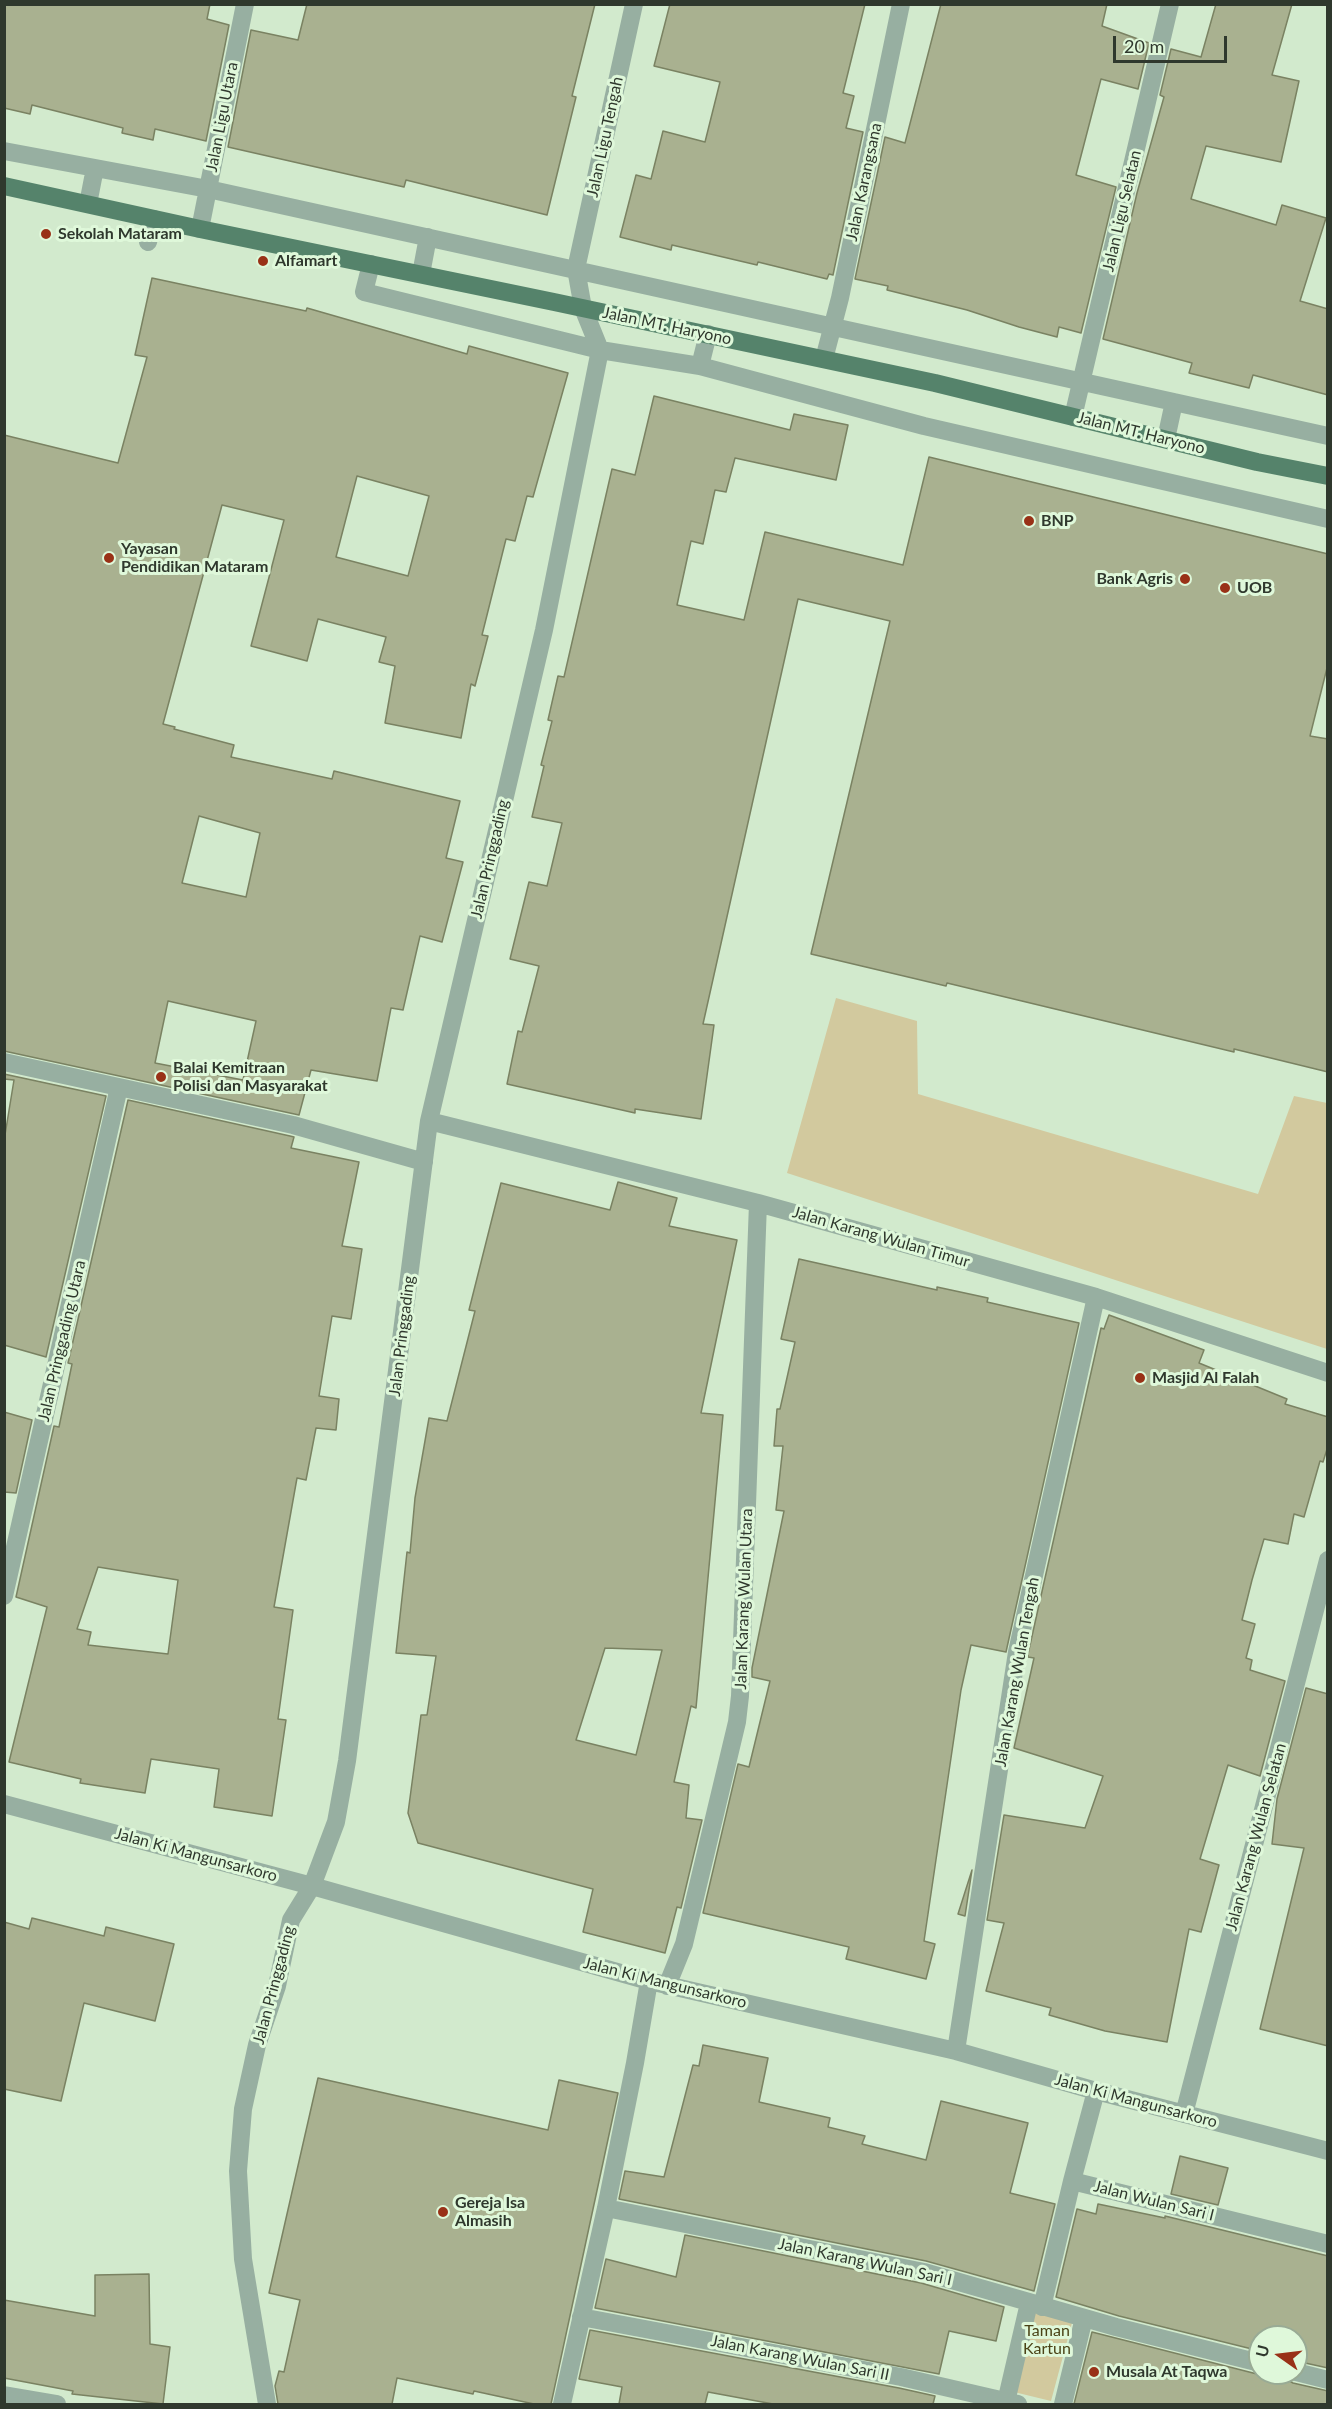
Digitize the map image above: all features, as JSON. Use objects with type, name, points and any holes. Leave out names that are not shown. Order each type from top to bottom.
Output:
[{"type":"main road","name":"Jalan MT. Haryono","points":[[4,186],[935,383],[1257,462],[1328,476]]},
{"type":"street","name":"Jalan Ligu Utara","points":[[200,229],[244,4]]},
{"type":"street","name":"Jalan Ligu Tengah","points":[[576,269],[634,4]]},
{"type":"street","name":"Jalan Karangsana","points":[[824,359],[833,326],[901,4]]},
{"type":"street","name":"Jalan Ligu Selatan","points":[[1073,417],[1170,4]]},
{"type":"street","points":[[4,152],[208,189],[1328,436]]},
{"type":"street","points":[[88,204],[95,168]]},
{"type":"street","points":[[148,242],[154,219]]},
{"type":"street","points":[[421,274],[428,237]]},
{"type":"street","points":[[371,264],[364,292],[600,350],[700,366],[924,426],[1328,519]]},
{"type":"street","points":[[576,269],[583,308],[600,350]]},
{"type":"street","points":[[700,366],[708,334]]},
{"type":"street","name":"Jalan Pringgading","points":[[267,2404],[243,2259],[238,2171],[243,2109],[257,2044],[277,1986],[291,1920],[312,1886],[336,1822],[347,1761],[429,1121],[541,641],[600,350]]},
{"type":"street","points":[[1166,439],[1174,402]]},
{"type":"street","points":[[4,1062],[294,1125],[424,1162]]},
{"type":"street","name":"Jalan Pringgading Utara","points":[[4,1596],[120,1087]]},
{"type":"street","name":"Jalan Karang Wulan Timur","points":[[429,1121],[758,1203],[1096,1297],[1328,1373]]},
{"type":"street","name":"Jalan Karang Wulan Utara","points":[[606,2208],[644,2016],[658,1984],[684,1944],[737,1722],[740,1696],[758,1203]]},
{"type":"street","name":"Jalan Karang Wulan Tengah","points":[[956,2051],[1017,1652],[1096,1297]]},
{"type":"street","name":"Jalan Karang Wulan Selatan","points":[[1184,2114],[1328,1560]]},
{"type":"street","name":"Jalan Ki Mangunsarkoro","points":[[4,1804],[312,1886],[658,1984],[956,2051],[1096,2091],[1328,2151]]},
{"type":"street","name":"Jalan Wulan Sari I","points":[[1096,2091],[1072,2181],[1328,2244]]},
{"type":"street","points":[[1012,2403],[1036,2305],[1072,2181]]},
{"type":"street","points":[[562,2404],[606,2208]]},
{"type":"street","name":"Jalan Karang Wulan Sari I","points":[[606,2208],[924,2272],[1036,2305],[1248,2360]]},
{"type":"street","name":"Jalan Karang Wulan Sari II","points":[[581,2317],[901,2378],[1012,2403]]},
{"type":"street","points":[[1063,2404],[1084,2318]]},
{"type":"street","points":[[1308,2375],[1328,2380]]},
{"type":"street","points":[[4,2395],[57,2404]]},
{"type":"green space","points":[[836,998],[917,1021],[918,1094],[1258,1194],[1294,1096],[1327,1103],[1327,1349],[787,1173]]},
{"type":"green space","name":"Taman Kartun","points":[[1035,2309],[1073,2319],[1051,2401],[1014,2392]]},
{"type":"building","points":[[4,4],[210,4],[207,19],[229,25],[206,141],[155,129],[153,140],[122,133],[123,128],[32,105],[30,114],[4,108]]},
{"type":"building","points":[[307,4],[595,4],[572,96],[576,97],[547,215],[406,180],[404,187],[228,147],[251,30],[298,40]]},
{"type":"building","points":[[670,4],[865,4],[843,93],[854,96],[846,128],[863,132],[833,275],[829,274],[827,279],[758,262],[757,265],[672,245],[671,250],[620,237],[636,175],[651,179],[663,131],[705,142],[720,82],[654,66]]},
{"type":"building","points":[[941,4],[1107,4],[1102,26],[1149,43],[1138,89],[1101,79],[1076,175],[1116,187],[1081,333],[1059,327],[1057,337],[967,310],[887,290],[888,286],[855,279],[885,137],[905,143]]},
{"type":"building","points":[[1216,4],[1292,4],[1272,75],[1299,81],[1281,162],[1206,146],[1191,199],[1276,225],[1282,205],[1326,218],[1300,301],[1328,309],[1328,395],[1253,375],[1249,388],[1189,373],[1192,363],[1103,339],[1137,193],[1164,97],[1160,95],[1171,49],[1201,57]]},
{"type":"building","points":[[152,278],[306,311],[307,308],[467,354],[469,346],[568,373],[533,497],[527,496],[515,541],[506,539],[482,635],[488,636],[475,686],[471,684],[461,738],[385,723],[395,666],[379,662],[386,637],[318,619],[307,661],[251,646],[284,520],[222,505],[163,724],[234,745],[231,757],[332,779],[334,771],[460,801],[446,858],[463,862],[442,942],[420,936],[403,1010],[391,1008],[377,1081],[311,1070],[299,1115],[4,1051],[4,435],[118,463],[147,357],[135,355]],"holes":[[[357,476],[429,496],[408,576],[336,557]],[[199,816],[260,833],[246,897],[182,883]],[[168,1001],[256,1021],[243,1080],[155,1063]]]},
{"type":"building","points":[[654,396],[790,430],[794,414],[848,425],[836,480],[735,458],[726,492],[715,490],[703,544],[691,541],[677,605],[744,620],[765,532],[903,565],[929,457],[1328,554],[1328,664],[1310,736],[1328,739],[1328,1072],[1234,1049],[1234,1052],[947,983],[946,986],[811,954],[890,621],[798,599],[703,1024],[714,1025],[701,1119],[635,1109],[635,1113],[507,1084],[518,1031],[522,1032],[539,966],[510,959],[529,882],[547,886],[562,823],[532,817],[552,721],[548,720],[558,676],[564,677],[612,469],[635,475]]},
{"type":"building","points":[[4,1074],[106,1096],[46,1357],[4,1345],[4,1141],[14,1080],[4,1079]]},
{"type":"building","points":[[128,1100],[294,1137],[291,1148],[359,1162],[342,1246],[362,1249],[351,1319],[332,1316],[319,1396],[339,1399],[336,1430],[316,1428],[306,1480],[297,1478],[274,1607],[293,1610],[278,1719],[286,1720],[272,1816],[214,1807],[219,1769],[151,1759],[145,1793],[80,1783],[81,1779],[9,1762],[47,1607],[16,1597],[54,1426],[59,1427],[72,1364],[68,1363]],"holes":[[[98,1567],[178,1580],[168,1654],[88,1645],[91,1632],[77,1629]]]},
{"type":"building","points":[[618,1182],[677,1198],[669,1226],[737,1240],[701,1413],[723,1415],[696,1708],[691,1706],[674,1782],[689,1785],[686,1818],[702,1820],[681,1908],[677,1907],[665,1953],[583,1932],[593,1889],[418,1843],[408,1813],[421,1715],[427,1715],[436,1656],[396,1653],[407,1552],[410,1553],[415,1498],[429,1418],[447,1421],[475,1311],[469,1310],[501,1183],[610,1210]],"holes":[[[605,1648],[662,1650],[636,1755],[576,1740]]]},
{"type":"building","points":[[799,1259],[937,1290],[937,1287],[988,1298],[987,1302],[1079,1323],[1006,1652],[971,1645],[961,1690],[924,1941],[935,1944],[926,1979],[846,1959],[849,1947],[703,1913],[738,1764],[749,1767],[770,1681],[752,1677],[752,1668],[784,1511],[776,1510],[783,1446],[774,1446],[777,1409],[780,1409],[795,1342],[781,1339]]},
{"type":"building","points":[[1109,1315],[1204,1350],[1199,1363],[1287,1399],[1285,1404],[1328,1417],[1328,1446],[1323,1462],[1320,1461],[1304,1517],[1294,1514],[1288,1544],[1264,1539],[1252,1580],[1242,1620],[1255,1624],[1246,1658],[1252,1660],[1250,1670],[1285,1681],[1260,1776],[1228,1765],[1200,1859],[1219,1865],[1201,1932],[1189,1929],[1167,2042],[1105,2031],[1049,2015],[1051,2008],[986,1991],[1004,1923],[987,1920],[1004,1815],[1085,1828],[1103,1776],[1014,1748],[1034,1658],[1028,1657],[1028,1654],[1101,1328],[1104,1329]]},
{"type":"building","points":[[4,1412],[32,1420],[16,1493],[4,1492]]},
{"type":"building","points":[[1306,1688],[1328,1694],[1328,2046],[1260,2029],[1304,1848],[1272,1844],[1277,1799]]},
{"type":"building","points":[[972,1870],[965,1916],[958,1914]]},
{"type":"building","points":[[32,1918],[104,1936],[106,1927],[174,1944],[155,2021],[84,2003],[61,2101],[4,2089],[4,1922],[29,1929]]},
{"type":"building","points":[[703,2045],[768,2058],[759,2102],[830,2118],[828,2127],[865,2136],[862,2144],[926,2160],[941,2101],[1028,2123],[1010,2193],[1055,2204],[1034,2291],[926,2261],[619,2199],[625,2171],[664,2177],[693,2065],[699,2066]]},
{"type":"building","name":"Gereja Isa Almasih","points":[[318,2078],[548,2130],[559,2080],[618,2093],[551,2404],[534,2404],[474,2391],[473,2394],[397,2378],[392,2404],[278,2404],[275,2386],[279,2371],[284,2372],[300,2300],[269,2293]]},
{"type":"building","points":[[1180,2156],[1228,2168],[1218,2205],[1171,2194]]},
{"type":"building","points":[[1098,2204],[1165,2218],[1165,2216],[1328,2256],[1328,2368],[1308,2364],[1308,2325],[1248,2325],[1248,2348],[1119,2316],[1056,2297],[1077,2209],[1096,2214]]},
{"type":"building","points":[[685,2235],[921,2283],[1004,2307],[996,2341],[949,2331],[939,2374],[595,2308],[606,2259],[676,2277]]},
{"type":"building","points":[[149,2274],[150,2344],[170,2347],[163,2404],[72,2394],[73,2391],[4,2378],[4,2300],[95,2316],[95,2275]]},
{"type":"building","points":[[590,2330],[935,2396],[933,2404],[773,2404],[708,2392],[705,2404],[619,2404],[622,2387],[579,2379]]},
{"type":"building","points":[[1092,2332],[1248,2372],[1248,2385],[1302,2385],[1328,2391],[1328,2404],[1074,2404]]},
{"type":"place","name":"Sekolah Mataram","points":[[46,234]]},
{"type":"place","name":"Alfamart","points":[[263,261]]},
{"type":"place","name":"BNP","points":[[1029,521]]},
{"type":"place","name":"Yayasan Pendidikan Mataram","points":[[109,558]]},
{"type":"place","name":"Bank Agris","points":[[1185,579]]},
{"type":"place","name":"UOB","points":[[1225,588]]},
{"type":"place","name":"Balai Kemitraan Polisi dan Masyarakat","points":[[161,1077]]},
{"type":"place","name":"Masjid Al Falah","points":[[1140,1378]]},
{"type":"place","name":"Gereja Isa Almasih","points":[[443,2212]]},
{"type":"place","name":"Musala At Taqwa","points":[[1094,2372]]}]
